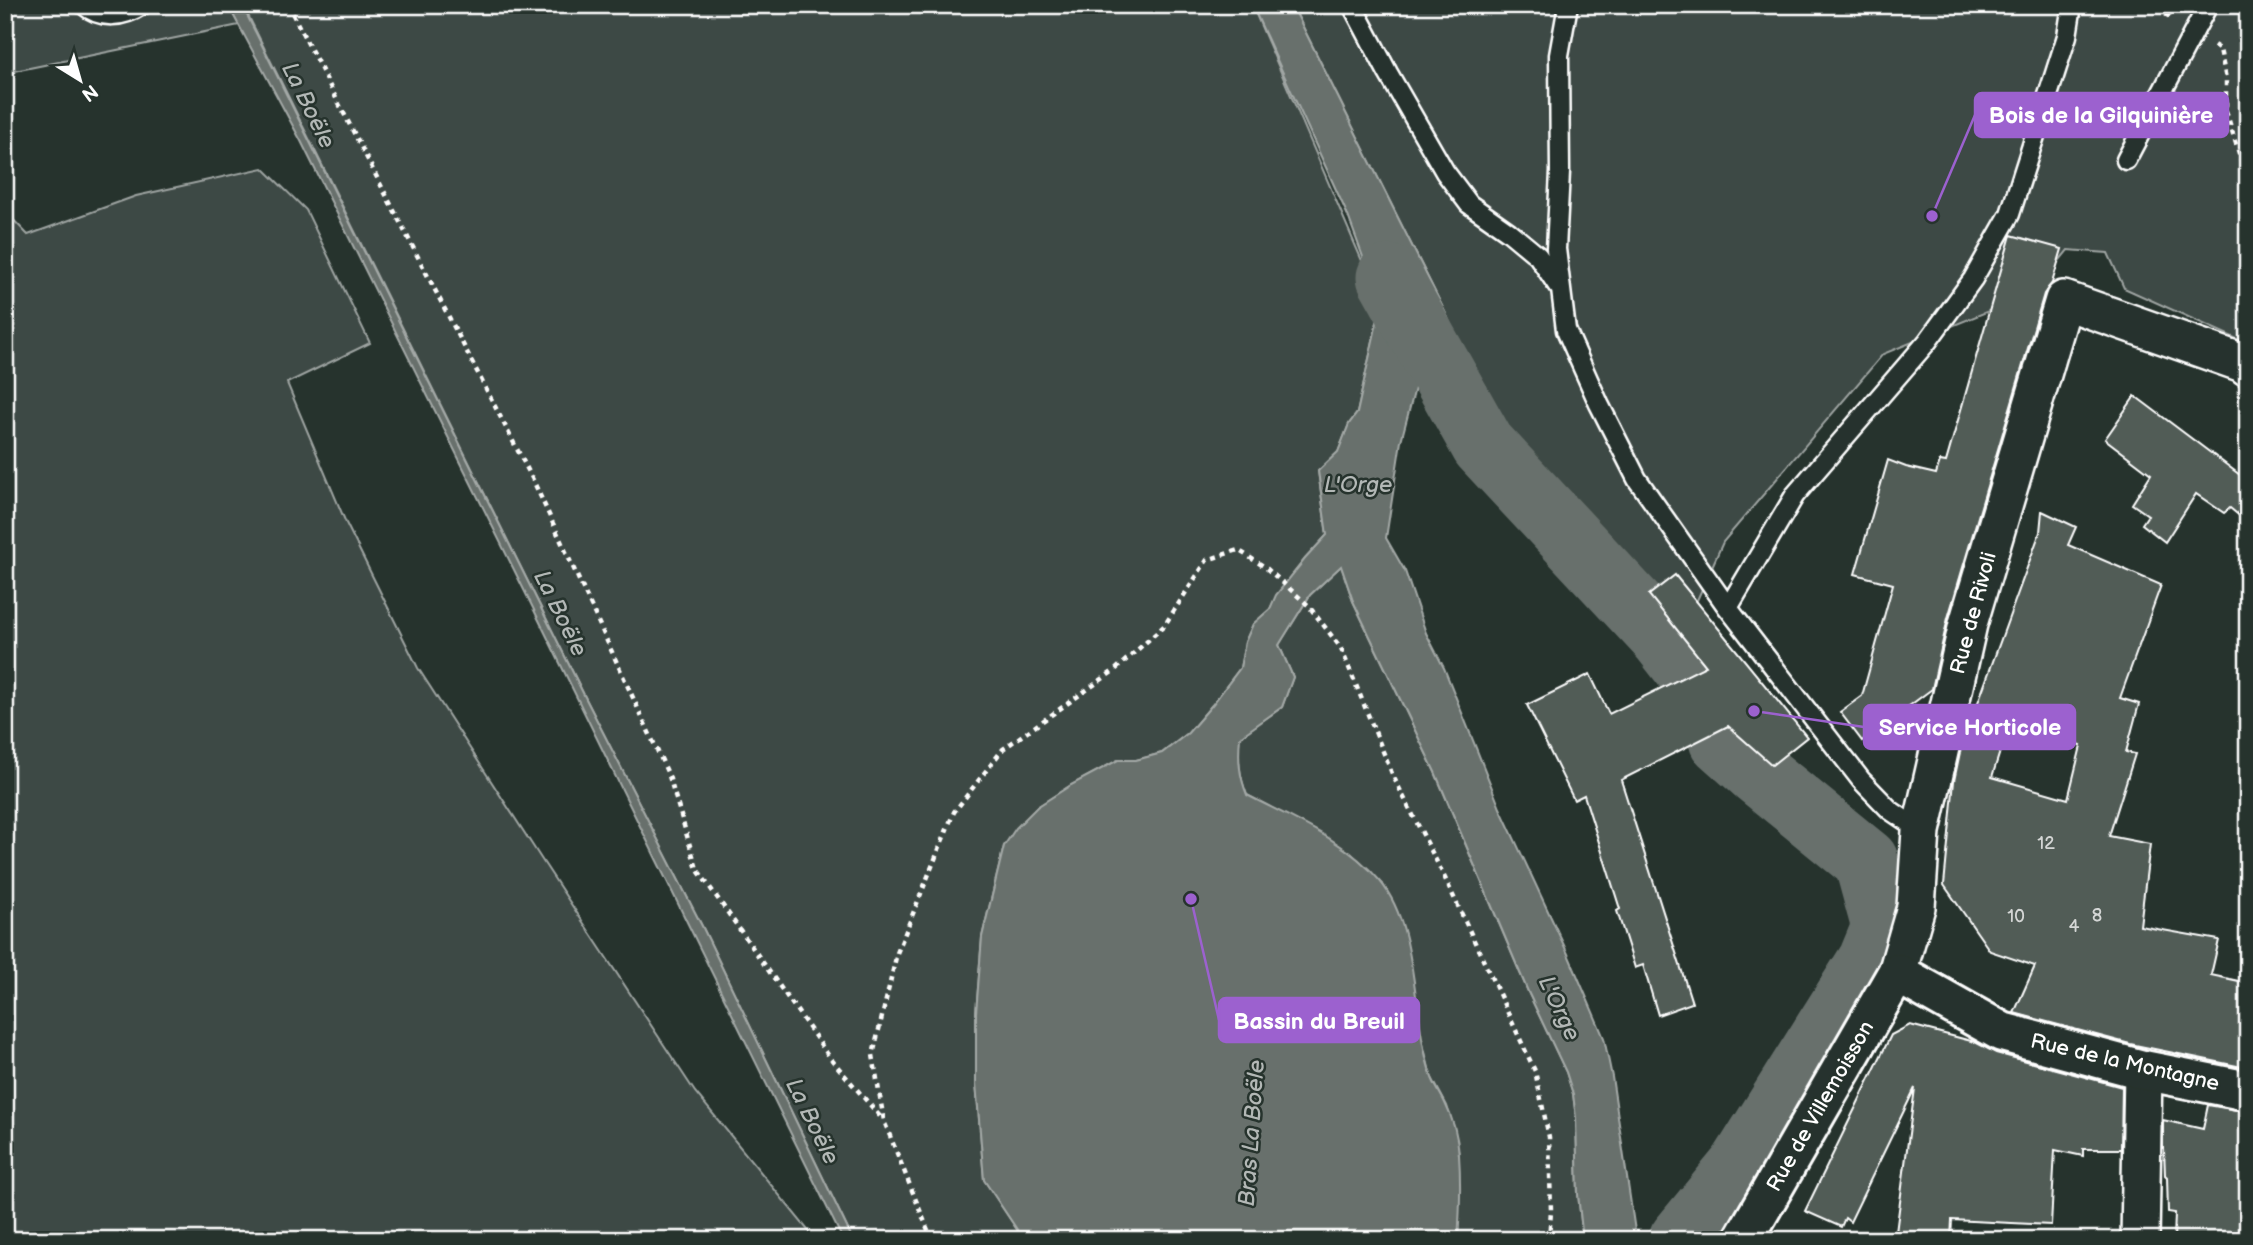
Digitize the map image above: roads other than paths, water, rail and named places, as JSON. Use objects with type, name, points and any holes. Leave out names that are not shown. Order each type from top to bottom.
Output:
[{"type":"street","name":"Rue de Rivoli","points":[[1897,973],[1916,907],[1921,831],[1968,624],[2064,300],[2248,367]]},
{"type":"street","name":"Rue de la Montagne","points":[[1897,973],[2002,1032],[2143,1070],[2248,1091]]},
{"type":"street","name":"Rue de Villemoisson","points":[[1744,1240],[1897,973]]},
{"type":"street","points":[[2140,1240],[2143,1070]]},
{"type":"lane","points":[[83,5],[102,15],[118,16],[142,5]]},
{"type":"lane","points":[[1353,5],[1388,73],[1445,172],[1469,204],[1538,256],[1561,291]]},
{"type":"lane","points":[[1568,5],[1559,55],[1560,172],[1556,249],[1566,330],[1637,479],[1728,608],[1861,780],[1890,810],[1921,831]]},
{"type":"lane","points":[[1728,608],[1795,495],[1927,342],[1973,279],[2010,214],[2067,36],[2072,5]]},
{"type":"lane","points":[[2126,160],[2207,5]]},
{"type":"water","points":[[228,5],[242,5],[586,699],[703,928],[853,1240],[843,1240],[301,141]]},
{"type":"water","points":[[1252,5],[1292,5],[1448,318],[1425,374],[1418,377],[1401,441],[1386,538],[1405,571],[1426,633],[1444,668],[1500,808],[1604,1038],[1635,1231],[1654,1240],[1583,1240],[1578,1194],[1576,1118],[1573,1094],[1566,1072],[1529,994],[1435,772],[1353,601],[1341,566],[1310,595],[1279,645],[1293,677],[1282,707],[1240,737],[1241,774],[1247,795],[1335,842],[1380,881],[1393,901],[1408,948],[1420,1027],[1431,1075],[1448,1109],[1456,1135],[1460,1176],[1458,1240],[1024,1240],[984,1180],[976,1083],[976,1013],[982,937],[1004,846],[1016,828],[1037,807],[1118,760],[1136,760],[1162,753],[1188,733],[1212,705],[1240,668],[1245,642],[1253,624],[1270,609],[1276,595],[1327,535],[1318,471],[1338,452],[1349,424],[1357,413],[1378,318],[1378,298],[1348,216]]},
{"type":"waterway","points":[[1389,277],[1483,445],[1663,638],[1726,728],[1721,740],[1866,861],[1884,927],[1870,961],[1741,1167],[1681,1240]]},
{"type":"place","name":"Bois de la Gilquinière","points":[[1932,216]]},
{"type":"place","name":"Service Horticole","points":[[1754,711]]},
{"type":"place","name":"Bassin du Breuil","points":[[1191,899]]},
{"type":"water label","name":"La Boële","points":[[309,105]]},
{"type":"water label","name":"L'Orge","points":[[1358,484]]},
{"type":"water label","name":"La Boële","points":[[561,613]]},
{"type":"water label","name":"L'Orge","points":[[1560,1008]]},
{"type":"water label","name":"La Boële","points":[[813,1121]]},
{"type":"water label","name":"Bras La Boële","points":[[1251,1133]]}]
